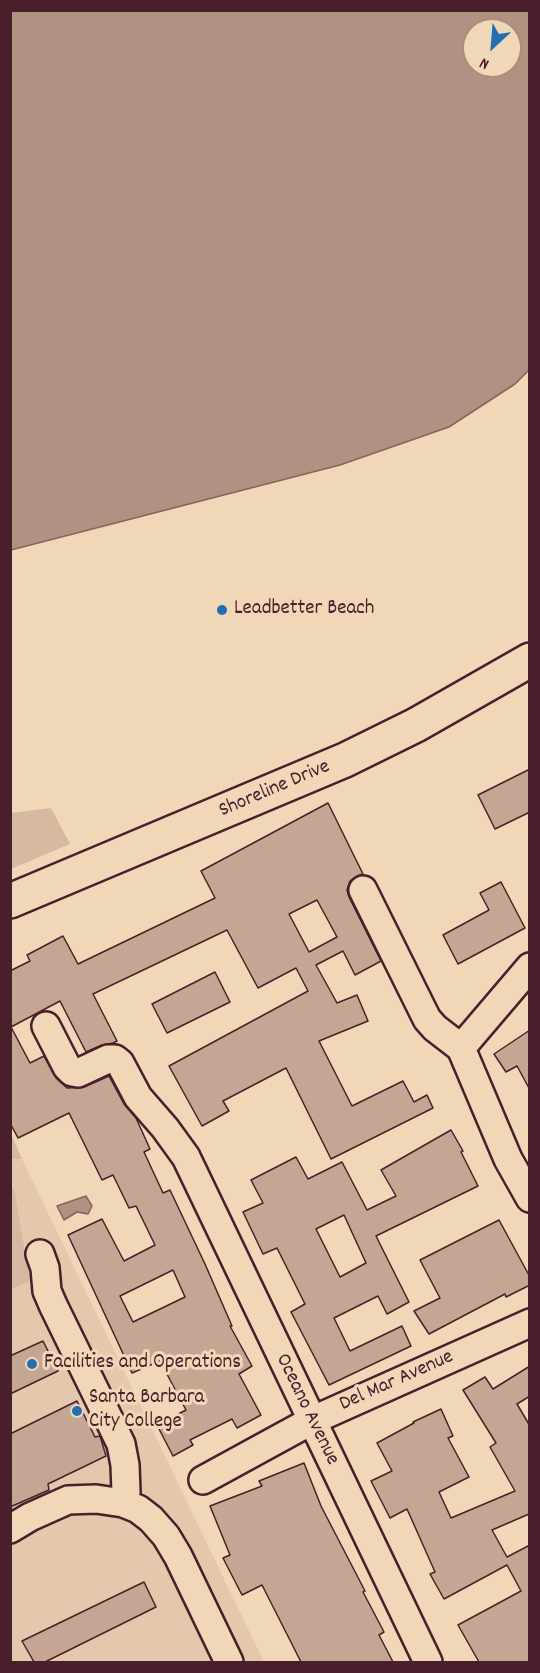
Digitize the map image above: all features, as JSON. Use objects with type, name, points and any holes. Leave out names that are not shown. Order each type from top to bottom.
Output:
[{"type":"main road","name":"Shoreline Drive","points":[[10,901],[345,760],[416,725],[530,660]]},
{"type":"street","points":[[363,890],[427,1019],[461,1048],[508,1159],[530,1198]]},
{"type":"street","points":[[461,1048],[530,967]]},
{"type":"street","name":"Oceano Avenue","points":[[46,1026],[67,1067],[72,1072],[78,1073],[108,1059],[115,1059],[120,1063],[138,1097],[186,1157],[428,1662]]},
{"type":"street","points":[[40,1254],[45,1268],[47,1291],[121,1444],[125,1465],[126,1492],[123,1503]]},
{"type":"street","name":"Del Mar Avenue","points":[[203,1480],[311,1421],[530,1323]]},
{"type":"street","points":[[10,1529],[68,1500],[96,1498],[123,1503],[144,1514],[166,1536],[178,1556],[229,1662]]},
{"type":"shaded area","points":[[10,11],[529,11],[529,370],[515,384],[449,427],[340,465],[11,550]]},
{"type":"shaded area","points":[[51,808],[70,844],[11,869],[11,813]]},
{"type":"shaded area","name":"Santa Barbara City College","points":[[10,1134],[22,1159],[264,1662],[11,1662]]},
{"type":"shaded area","points":[[11,1134],[22,1159],[11,1159]]},
{"type":"shaded area","points":[[10,1186],[14,1189],[30,1281],[11,1289]]},
{"type":"shaded area","points":[[86,1196],[92,1206],[88,1214],[77,1212],[64,1220],[57,1206]]},
{"type":"building","points":[[530,769],[530,812],[495,829],[478,795]]},
{"type":"building","points":[[328,803],[363,874],[350,881],[347,890],[381,961],[355,975],[343,951],[316,965],[337,1003],[357,995],[368,1021],[319,1041],[352,1106],[403,1081],[414,1102],[427,1095],[433,1108],[331,1159],[286,1068],[223,1101],[229,1111],[202,1126],[169,1066],[308,991],[296,968],[258,988],[227,930],[93,994],[117,1041],[113,1043],[86,1052],[60,1001],[11,1027],[30,1063],[44,1056],[56,1078],[67,1088],[84,1087],[109,1076],[124,1104],[136,1118],[150,1149],[144,1152],[163,1193],[170,1190],[205,1264],[232,1326],[230,1326],[252,1366],[239,1374],[261,1415],[237,1428],[232,1419],[190,1440],[193,1445],[173,1456],[157,1425],[186,1410],[160,1361],[132,1373],[68,1235],[102,1219],[124,1261],[155,1245],[136,1206],[129,1208],[113,1175],[102,1180],[69,1113],[18,1138],[10,1123],[10,971],[30,961],[27,955],[63,936],[78,964],[215,898],[201,871]],"holes":[[[317,900],[337,937],[309,952],[289,914]],[[173,1270],[185,1297],[133,1322],[120,1296]]]},
{"type":"building","points":[[501,882],[525,928],[458,964],[443,935],[489,910],[480,893]]},
{"type":"building","points":[[215,972],[230,1002],[167,1033],[152,1004]]},
{"type":"building","points":[[530,1030],[530,1090],[517,1066],[506,1072],[494,1054]]},
{"type":"building","points":[[451,1130],[478,1186],[376,1236],[409,1302],[387,1314],[378,1296],[334,1318],[350,1351],[402,1326],[411,1346],[329,1385],[291,1312],[305,1304],[277,1248],[263,1254],[243,1212],[263,1203],[251,1180],[296,1157],[308,1179],[342,1162],[367,1210],[396,1196],[381,1170]],"holes":[[[344,1215],[366,1263],[340,1277],[316,1229]]]},
{"type":"building","points":[[499,1220],[530,1277],[530,1285],[506,1297],[505,1294],[429,1334],[414,1311],[440,1298],[420,1260]]},
{"type":"building","name":"Facilities and Operations","points":[[43,1341],[58,1371],[10,1394],[10,1356]]},
{"type":"building","points":[[530,1366],[530,1396],[517,1404],[530,1426],[530,1516],[529,1514],[492,1530],[507,1557],[530,1545],[530,1662],[479,1662],[458,1625],[521,1591],[507,1565],[444,1599],[430,1574],[435,1572],[407,1509],[390,1518],[371,1481],[392,1471],[377,1443],[441,1409],[453,1436],[448,1438],[469,1477],[439,1492],[451,1518],[515,1491],[490,1447],[496,1443],[463,1390],[485,1377],[493,1389]]},
{"type":"building","points":[[77,1401],[95,1437],[100,1436],[106,1456],[48,1484],[49,1490],[10,1507],[10,1434]]},
{"type":"building","points":[[304,1463],[321,1506],[384,1632],[379,1635],[393,1662],[301,1662],[262,1585],[242,1595],[223,1558],[230,1555],[210,1506],[262,1486],[259,1481]]},
{"type":"building","points":[[144,1582],[156,1607],[45,1662],[34,1662],[22,1641]]},
{"type":"place","name":"Leadbetter Beach","points":[[222,610]]},
{"type":"place","name":"Facilities and Operations","points":[[32,1364]]},
{"type":"place","name":"Santa Barbara City College","points":[[77,1411]]}]
